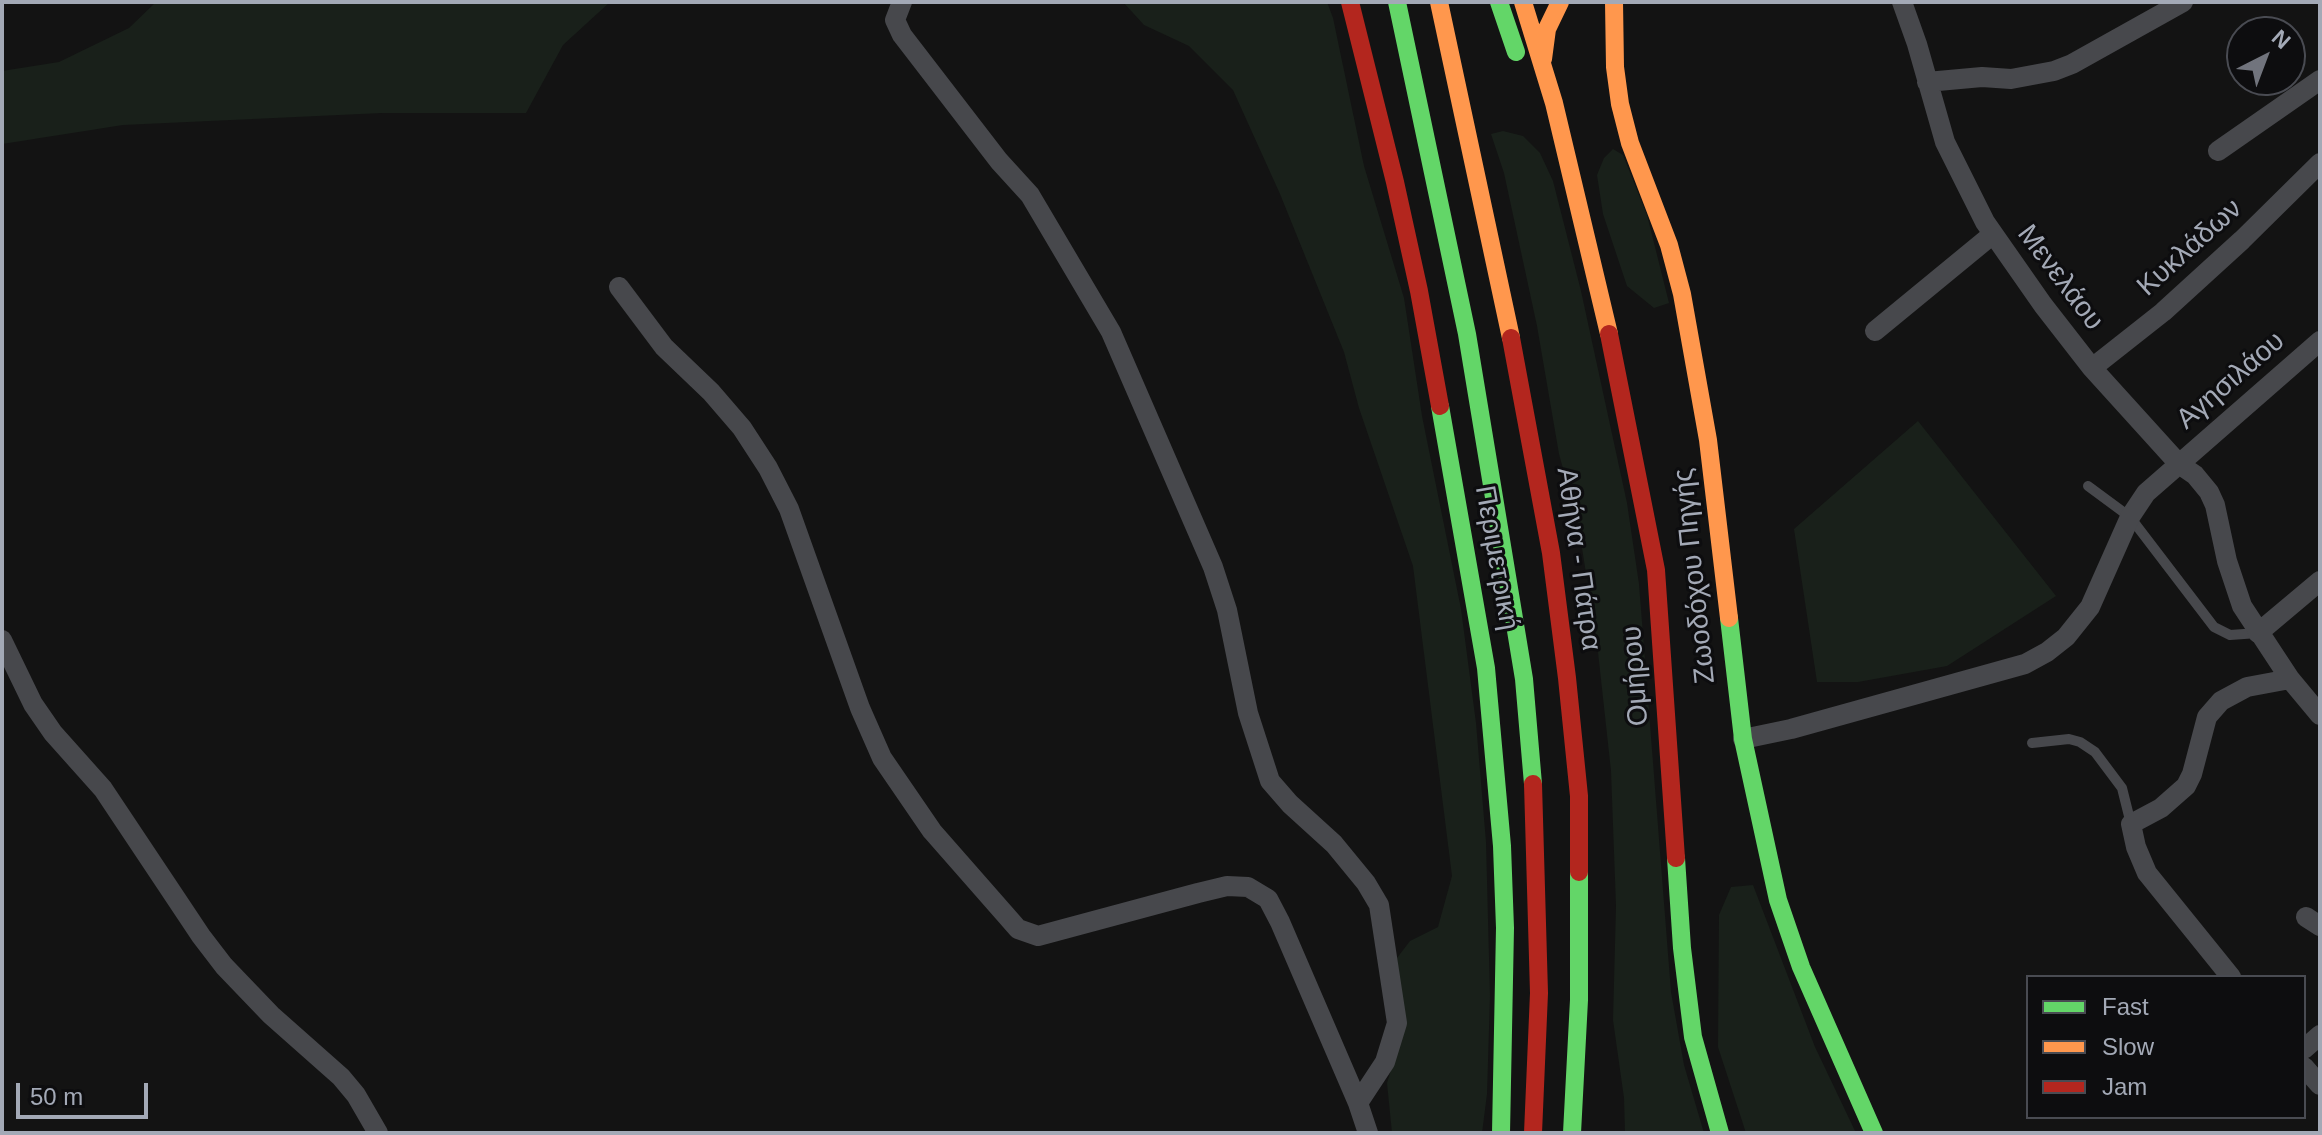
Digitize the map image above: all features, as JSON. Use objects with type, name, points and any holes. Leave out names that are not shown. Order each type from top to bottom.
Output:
[{"type":"main road","name":"Περιμετρική","points":[[1350,2],[1419,291],[1486,668],[1502,846],[1505,928],[1501,1133]]},
{"type":"main road","points":[[1397,2],[1467,334],[1524,679],[1534,801],[1539,993],[1533,1133]]},
{"type":"main road","name":"Αθήνα - Πάτρα","points":[[1439,2],[1525,402],[1551,553],[1565,663],[1579,796],[1579,1000],[1572,1133]]},
{"type":"main road","points":[[1520,65],[1500,5],[1551,2]]},
{"type":"main road","points":[[1543,66],[1547,29],[1560,2]]},
{"type":"main road","name":"Ζωοδόχου Πηγής","points":[[1614,2],[1615,67],[1620,104],[1630,143],[1669,245],[1682,294],[1712,471],[1743,739],[1778,900],[1823,1021],[1874,1133]]},
{"type":"main road","name":"Ομήρου","points":[[1524,5],[1554,103],[1605,316],[1656,570],[1682,948],[1693,1037],[1720,1133]]},
{"type":"main road","name":"Ομήρου","points":[[1540,122],[1580,219]]},
{"type":"street","points":[[902,2],[895,20],[902,35],[999,161],[1030,195],[1111,332],[1213,567],[1227,610],[1248,713],[1270,781],[1334,844],[1366,883],[1379,905],[1397,1023],[1385,1062],[1358,1103]]},
{"type":"street","name":"Μενελάου","points":[[1902,2],[1945,142],[1993,234],[2092,368],[2179,464],[2195,475],[2215,505],[2232,581],[2242,606],[2290,679],[2320,715]]},
{"type":"street","points":[[1927,82],[1982,77],[2011,79],[2054,71],[2183,2]]},
{"type":"street","points":[[2218,151],[2320,80]]},
{"type":"street","name":"Κυκλάδων","points":[[2092,368],[2163,312],[2320,163]]},
{"type":"street","points":[[1875,331],[1993,234]]},
{"type":"street","points":[[619,287],[664,347],[711,392],[742,428],[768,468],[789,509],[860,708],[882,758],[932,831],[1018,929],[1038,936],[1227,886],[1248,887],[1268,899],[1280,922],[1368,1133]]},
{"type":"street","name":"Αγησιλάου","points":[[1743,739],[1791,729],[2025,664],[2047,652],[2066,637],[2090,607],[2130,517],[2146,493],[2320,341]]},
{"type":"street","points":[[2258,633],[2320,581]]},
{"type":"street","points":[[2,640],[33,704],[53,733],[103,789],[201,936],[271,1015],[341,1077],[356,1095],[378,1133]]},
{"type":"street","points":[[2229,975],[2147,873],[2131,824],[2161,808],[2186,786],[2207,717],[2221,701],[2247,687],[2290,679]]},
{"type":"street","points":[[2306,1069],[2320,1085]]},
{"type":"lane","points":[[2088,486],[2130,517],[2214,627],[2230,635],[2258,633]]},
{"type":"lane","points":[[2032,743],[2069,739],[2095,752],[2122,788],[2131,824]]},
{"type":"shaded area","points":[[156,2],[610,2],[563,45],[526,113],[382,113],[123,125],[2,144],[2,71],[59,62],[129,28]]},
{"type":"shaded area","points":[[1123,2],[1327,2],[1333,18],[1364,166],[1404,298],[1422,416],[1461,609],[1476,723],[1486,842],[1490,996],[1487,1094],[1482,1133],[1392,1133],[1387,1083],[1400,1041],[1397,958],[1410,941],[1438,927],[1452,876],[1413,566],[1359,408],[1344,352],[1280,194],[1233,90],[1189,46],[1144,25]]},
{"type":"shaded area","points":[[1503,131],[1523,136],[1540,153],[1553,181],[1581,291],[1627,503],[1639,584],[1671,992],[1684,1065],[1704,1133],[1625,1133],[1624,1098],[1613,1020],[1616,906],[1611,771],[1597,643],[1578,523],[1559,454],[1537,326],[1504,173],[1491,134]]},
{"type":"shaded area","points":[[1613,149],[1623,155],[1647,215],[1669,303],[1654,308],[1627,286],[1603,214],[1597,175],[1604,158]]},
{"type":"shaded area","points":[[1918,421],[2056,596],[1947,666],[1858,682],[1817,682],[1794,529]]},
{"type":"shaded area","points":[[1753,885],[1815,1047],[1856,1133],[1746,1133],[1718,1047],[1719,915],[1731,887]]},
{"type":"traffic: fast","points":[[1397,2],[1467,334],[1524,679],[1533,784]]},
{"type":"traffic: fast","points":[[1499,2],[1516,52]]},
{"type":"traffic: fast","points":[[1440,406],[1486,668],[1502,846],[1505,928],[1501,1133]]},
{"type":"traffic: fast","points":[[1729,618],[1743,739],[1778,900],[1801,967],[1874,1133]]},
{"type":"traffic: fast","points":[[1676,858],[1682,948],[1693,1037],[1720,1133]]},
{"type":"traffic: fast","points":[[1572,1133],[1579,1000],[1579,872]]},
{"type":"traffic: slow","points":[[1439,2],[1511,338]]},
{"type":"traffic: slow","points":[[1523,2],[1554,103],[1609,334]]},
{"type":"traffic: slow","points":[[1543,59],[1547,29],[1560,2]]},
{"type":"traffic: slow","points":[[1614,2],[1615,67],[1620,104],[1630,143],[1669,245],[1682,294],[1708,440],[1729,618]]},
{"type":"traffic: jam","points":[[1350,2],[1395,182],[1440,406]]},
{"type":"traffic: jam","points":[[1609,334],[1656,570],[1676,858]]},
{"type":"traffic: jam","points":[[1511,338],[1551,553],[1567,678],[1579,796],[1579,872]]},
{"type":"traffic: jam","points":[[1533,784],[1539,993],[1533,1133]]}]
